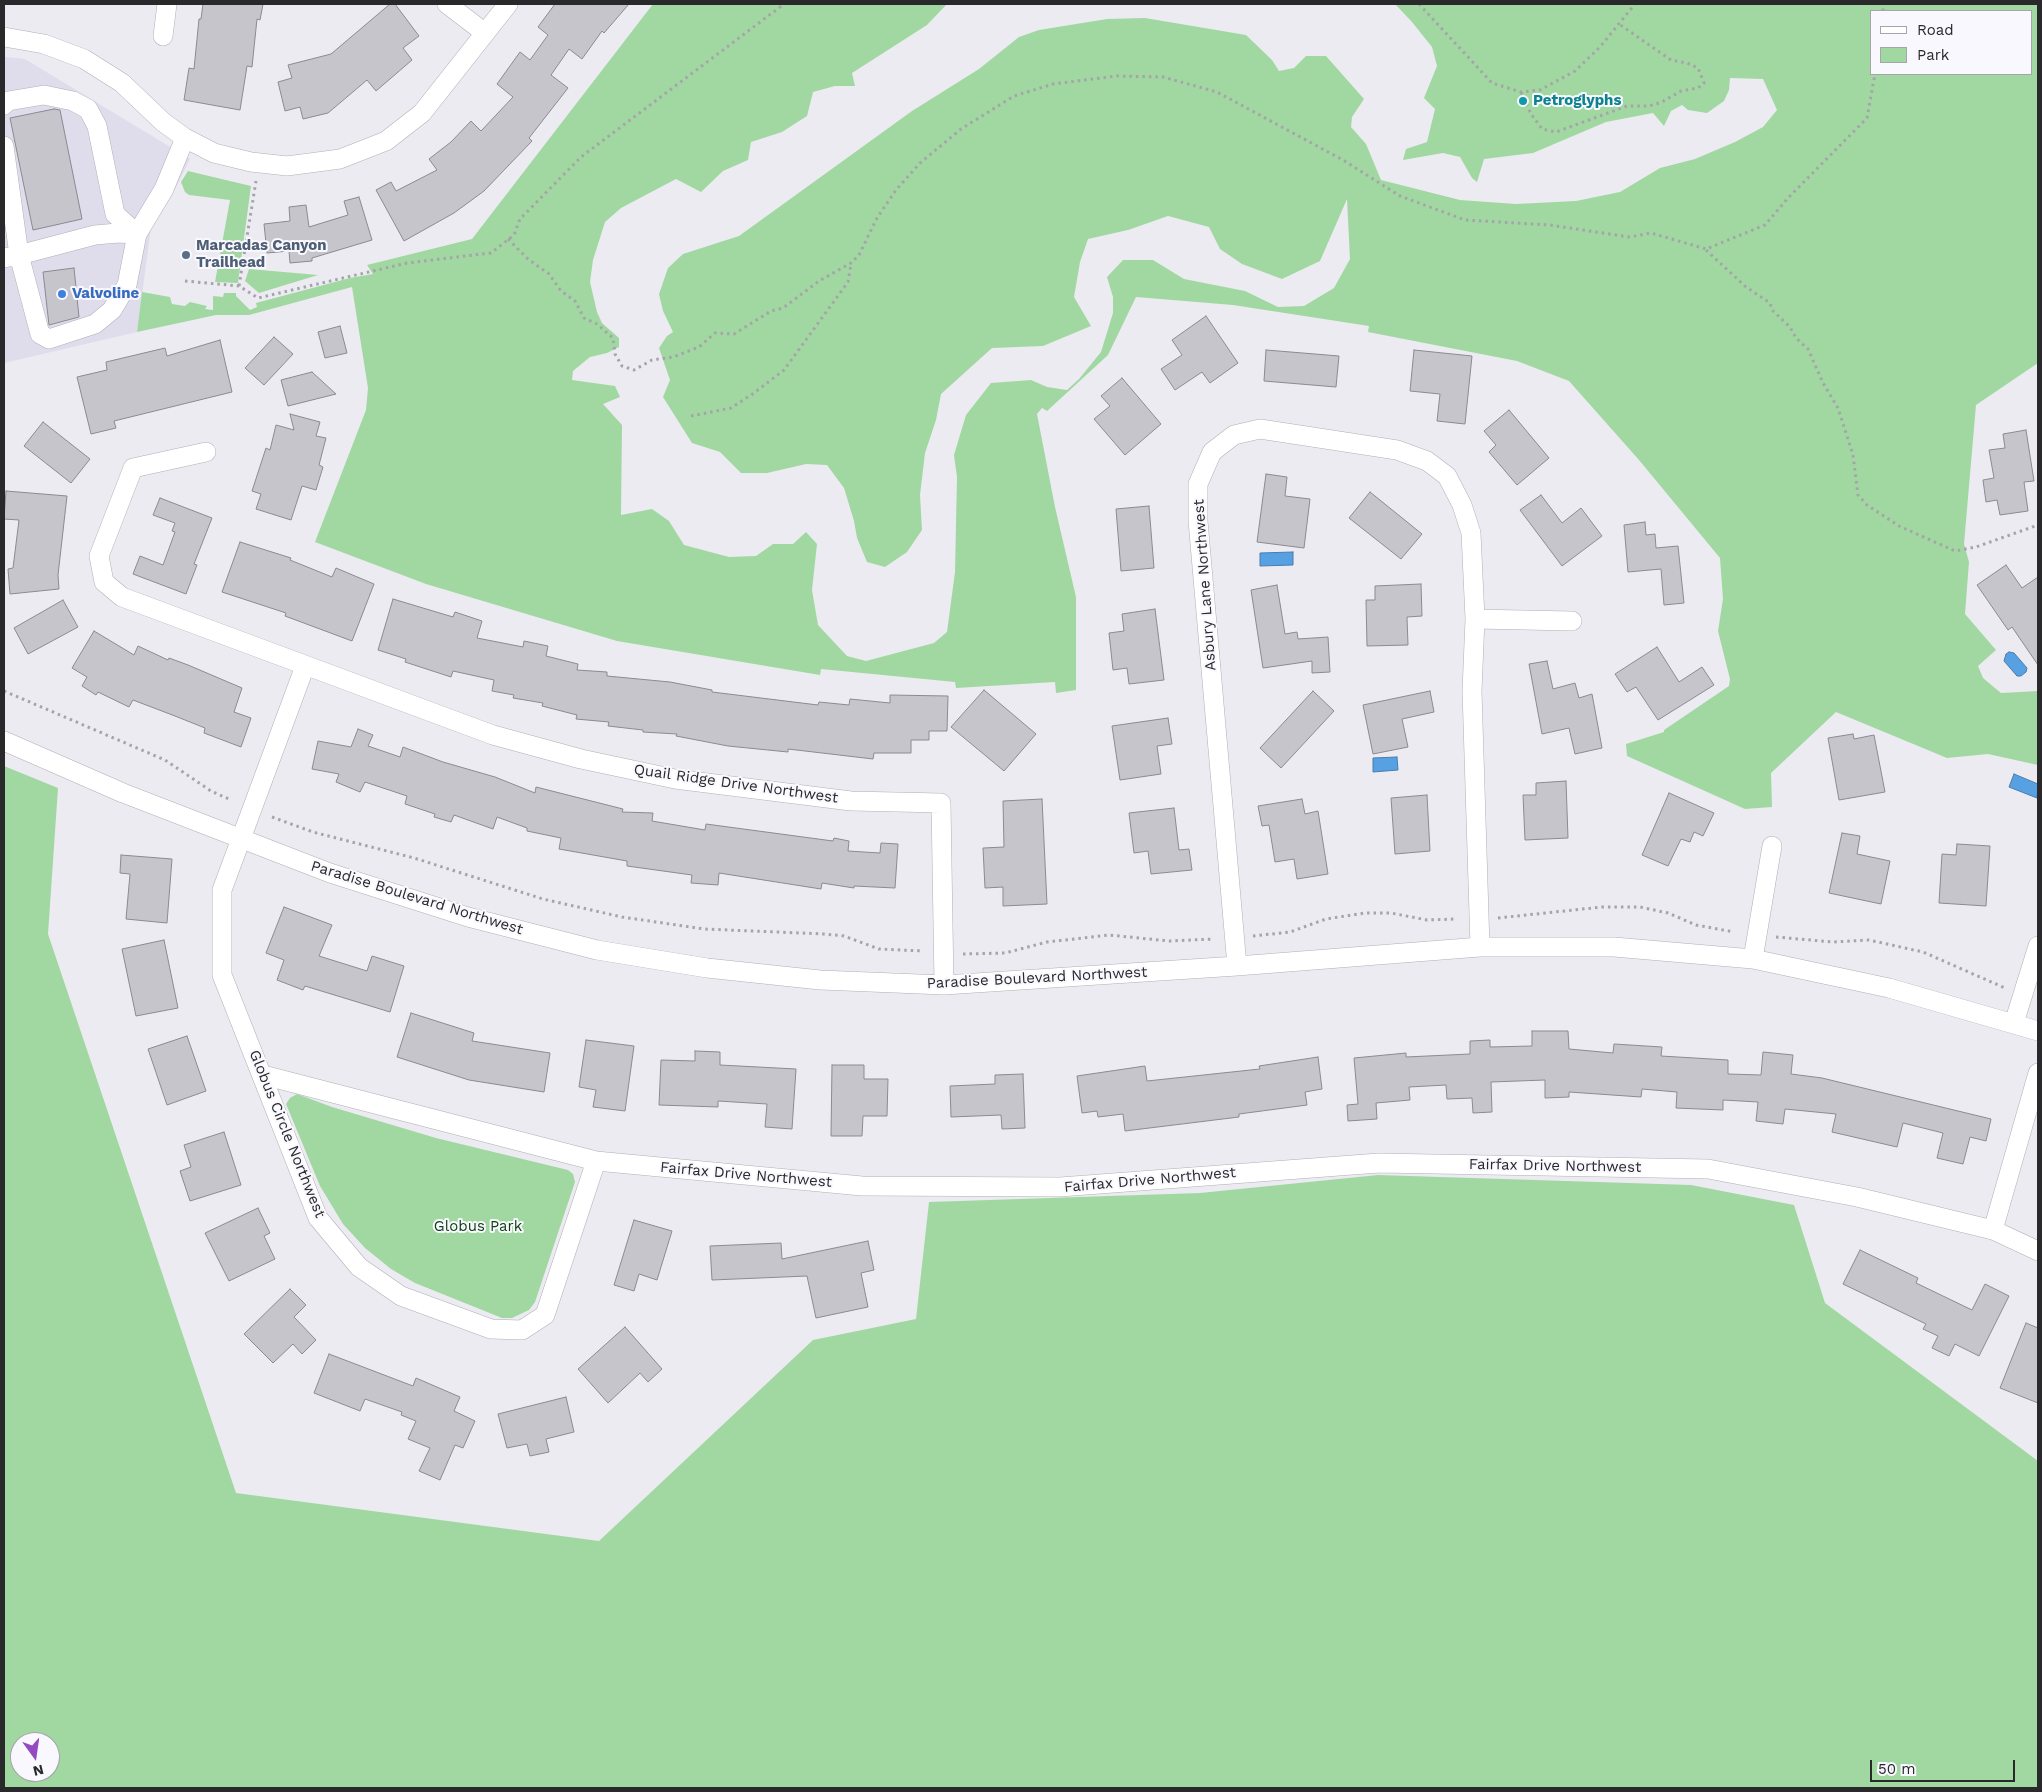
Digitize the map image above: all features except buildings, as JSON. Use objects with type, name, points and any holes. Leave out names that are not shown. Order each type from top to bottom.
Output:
[{"type":"street","points":[[163,36],[167,4]]},
{"type":"street","points":[[447,4],[485,33]]},
{"type":"street","points":[[4,37],[44,44],[84,59],[122,83],[163,122],[185,138],[214,153],[258,163],[288,166],[340,159],[386,141],[422,113],[508,4]]},
{"type":"street","points":[[4,105],[8,102],[44,95],[72,101],[88,109],[98,126],[115,214],[137,234]]},
{"type":"street","points":[[4,146],[11,256],[40,334],[49,339],[95,324],[112,310],[127,285],[137,234],[164,188],[185,138]]},
{"type":"street","points":[[11,256],[95,235],[137,234]]},
{"type":"street","name":"Asbury Lane Northwest","points":[[1237,966],[1198,521],[1198,484],[1212,452],[1234,435],[1260,429],[1397,450],[1427,461],[1447,476],[1462,506],[1471,533],[1475,619],[1472,700],[1480,946]]},
{"type":"street","name":"Quail Ridge Drive Northwest","points":[[206,452],[133,468],[99,556],[104,582],[122,597],[493,735],[581,759],[676,778],[851,801],[941,803],[944,985]]},
{"type":"street","points":[[1475,619],[1572,621]]},
{"type":"street","points":[[240,840],[305,666]]},
{"type":"street","name":"Paradise Boulevard Northwest","points":[[4,740],[123,793],[240,840],[330,873],[468,917],[597,950],[707,968],[820,980],[944,985],[1237,966],[1480,946],[1614,948],[1754,959],[1890,988],[2038,1031]]},
{"type":"street","name":"Globus Circle Northwest","points":[[240,840],[222,890],[222,975],[318,1218],[359,1267],[401,1296],[491,1329],[522,1330],[546,1315],[596,1161]]},
{"type":"street","points":[[1754,959],[1772,846]]},
{"type":"street","points":[[2014,1023],[2038,946]]},
{"type":"street","points":[[1993,1230],[2038,1074]]},
{"type":"street","name":"Fairfax Drive Northwest","points":[[263,1075],[596,1161],[862,1186],[1060,1187],[1379,1163],[1708,1169],[1857,1197],[1993,1230],[2038,1251]]},
{"type":"path","points":[[185,281],[239,286],[258,298],[407,263],[490,253],[514,235],[520,219],[581,157],[784,4]]},
{"type":"path","points":[[1418,4],[1492,83],[1521,92],[1540,90],[1575,71],[1620,24],[1635,4]]},
{"type":"path","points":[[1521,92],[1531,114],[1542,129],[1556,132],[1627,106],[1649,106],[1662,102],[1681,91],[1698,88],[1704,83],[1698,68],[1671,60],[1620,24]]},
{"type":"path","points":[[1706,249],[1765,225],[1794,192],[1867,118],[1875,75]]},
{"type":"path","points":[[508,239],[528,259],[549,274],[561,291],[575,301],[584,318],[597,324],[614,338],[615,354],[622,366],[634,370],[652,360],[673,357],[698,347],[715,333],[734,334],[771,311],[783,308],[820,281],[851,263],[858,255],[877,218],[896,190],[920,163],[961,129],[1014,96],[1053,84],[1117,76],[1163,77],[1217,92],[1343,160],[1400,196],[1465,220],[1550,225],[1629,237],[1652,233],[1706,249],[1746,288],[1770,303],[1772,310],[1790,327],[1796,338],[1808,349],[1823,383],[1838,408],[1853,455],[1858,495],[1866,505],[1899,526],[1954,551],[1976,547],[2038,525]]},
{"type":"path","points":[[239,286],[258,163]]},
{"type":"path","points":[[691,416],[731,408],[784,370],[848,282],[851,263]]},
{"type":"path","points":[[4,691],[165,760],[211,792],[231,800]]},
{"type":"path","points":[[272,817],[313,832],[414,858],[543,899],[622,918],[704,928],[797,931],[844,936],[879,949],[923,951]]},
{"type":"path","points":[[1495,918],[1602,907],[1640,907],[1668,913],[1696,925],[1734,932]]},
{"type":"path","points":[[1253,936],[1290,932],[1326,919],[1365,913],[1390,913],[1427,920],[1456,919]]},
{"type":"path","points":[[963,954],[1005,953],[1047,942],[1109,934],[1169,941],[1214,939]]},
{"type":"path","points":[[1775,937],[1833,942],[1869,940],[1936,957],[1960,970],[2007,989]]},
{"type":"shaded area","points":[[4,57],[25,59],[190,159],[172,195],[151,228],[137,332],[4,363]]},
{"type":"green space","points":[[653,4],[947,4],[927,25],[852,73],[855,86],[835,86],[813,92],[807,116],[782,132],[751,142],[748,160],[723,171],[701,192],[676,179],[621,208],[605,222],[593,260],[590,282],[597,312],[602,323],[619,338],[619,347],[607,353],[590,357],[573,371],[572,380],[615,386],[620,397],[603,404],[622,425],[621,515],[652,509],[669,521],[684,545],[729,557],[756,556],[773,544],[793,544],[806,532],[817,544],[812,590],[818,625],[847,656],[866,661],[934,643],[947,632],[955,572],[957,477],[954,455],[966,415],[991,383],[1031,380],[1047,387],[1067,390],[1079,379],[1101,352],[1113,313],[1113,297],[1107,277],[1123,260],[1153,260],[1184,279],[1245,291],[1278,307],[1304,306],[1334,288],[1350,259],[1347,199],[1320,261],[1282,279],[1242,264],[1220,249],[1209,227],[1168,216],[1128,230],[1088,239],[1080,262],[1074,297],[1091,326],[1043,346],[992,348],[941,394],[936,420],[925,453],[920,495],[922,530],[907,552],[885,567],[867,562],[857,538],[844,488],[827,465],[806,464],[767,473],[741,473],[720,452],[692,443],[663,397],[670,380],[659,348],[667,336],[673,332],[663,311],[659,294],[668,268],[683,254],[739,236],[912,111],[979,69],[1019,37],[1039,30],[1107,19],[1145,18],[1246,35],[1272,60],[1279,71],[1294,68],[1306,56],[1326,56],[1364,99],[1352,117],[1351,127],[1366,144],[1381,180],[1460,200],[1516,204],[1576,201],[1620,192],[1660,168],[1695,159],[1735,142],[1763,127],[1777,110],[1763,79],[1730,78],[1729,90],[1724,101],[1707,113],[1688,110],[1682,105],[1671,111],[1664,126],[1653,113],[1606,122],[1533,153],[1484,159],[1477,182],[1472,178],[1460,157],[1443,153],[1403,160],[1406,149],[1427,142],[1435,109],[1424,98],[1437,66],[1432,47],[1395,4],[2038,4],[2038,363],[1976,405],[1964,544],[1969,562],[1965,614],[1996,650],[1978,666],[1983,678],[2001,693],[2038,691],[2038,765],[1988,754],[1947,758],[1836,712],[1771,773],[1772,807],[1745,809],[1627,756],[1626,744],[1664,732],[1664,730],[1729,686],[1730,679],[1718,631],[1723,599],[1720,558],[1639,460],[1569,381],[1517,361],[1368,332],[1369,326],[1233,305],[1136,297],[1108,355],[1047,411],[1042,408],[1037,414],[1055,507],[1076,597],[1076,690],[1056,693],[1055,682],[956,688],[955,682],[821,669],[820,675],[617,641],[426,584],[315,542],[366,410],[368,388],[352,287],[249,315],[216,315],[137,332],[142,292],[170,297],[172,304],[185,306],[190,302],[207,306],[205,309],[213,310],[213,296],[223,297],[224,293],[236,293],[236,296],[250,310],[257,307],[256,303],[350,278],[373,274],[367,265],[472,239]]},
{"type":"green space","points":[[188,171],[251,186],[238,283],[215,282],[230,200],[189,195],[185,192],[181,182]]},
{"type":"green space","points":[[249,269],[318,275],[259,293],[245,281]]},
{"type":"green space","points":[[4,766],[58,788],[48,934],[236,1493],[599,1541],[813,1340],[916,1319],[929,1202],[1200,1193],[1378,1175],[1691,1185],[1794,1205],[1825,1303],[2038,1461],[2038,1788],[4,1788]]},
{"type":"green space","name":"Globus Park","points":[[297,1094],[332,1107],[436,1138],[568,1170],[573,1174],[575,1182],[535,1302],[529,1310],[512,1318],[502,1318],[415,1283],[391,1269],[365,1248],[343,1224],[320,1186],[286,1104],[290,1098]]},
{"type":"water","points":[[1293,552],[1293,565],[1260,566],[1260,553]]},
{"type":"water","points":[[2009,652],[2014,653],[2027,668],[2026,672],[2021,676],[2017,676],[2004,661],[2006,654]]},
{"type":"water","points":[[1397,757],[1398,770],[1373,772],[1373,758]]},
{"type":"water","points":[[2014,774],[2038,784],[2037,798],[2009,787]]},
{"type":"place","name":"Petroglyphs","points":[[1523,101]]},
{"type":"place","name":"Marcadas Canyon Trailhead","points":[[186,255]]},
{"type":"place","name":"Valvoline","points":[[62,294]]}]
